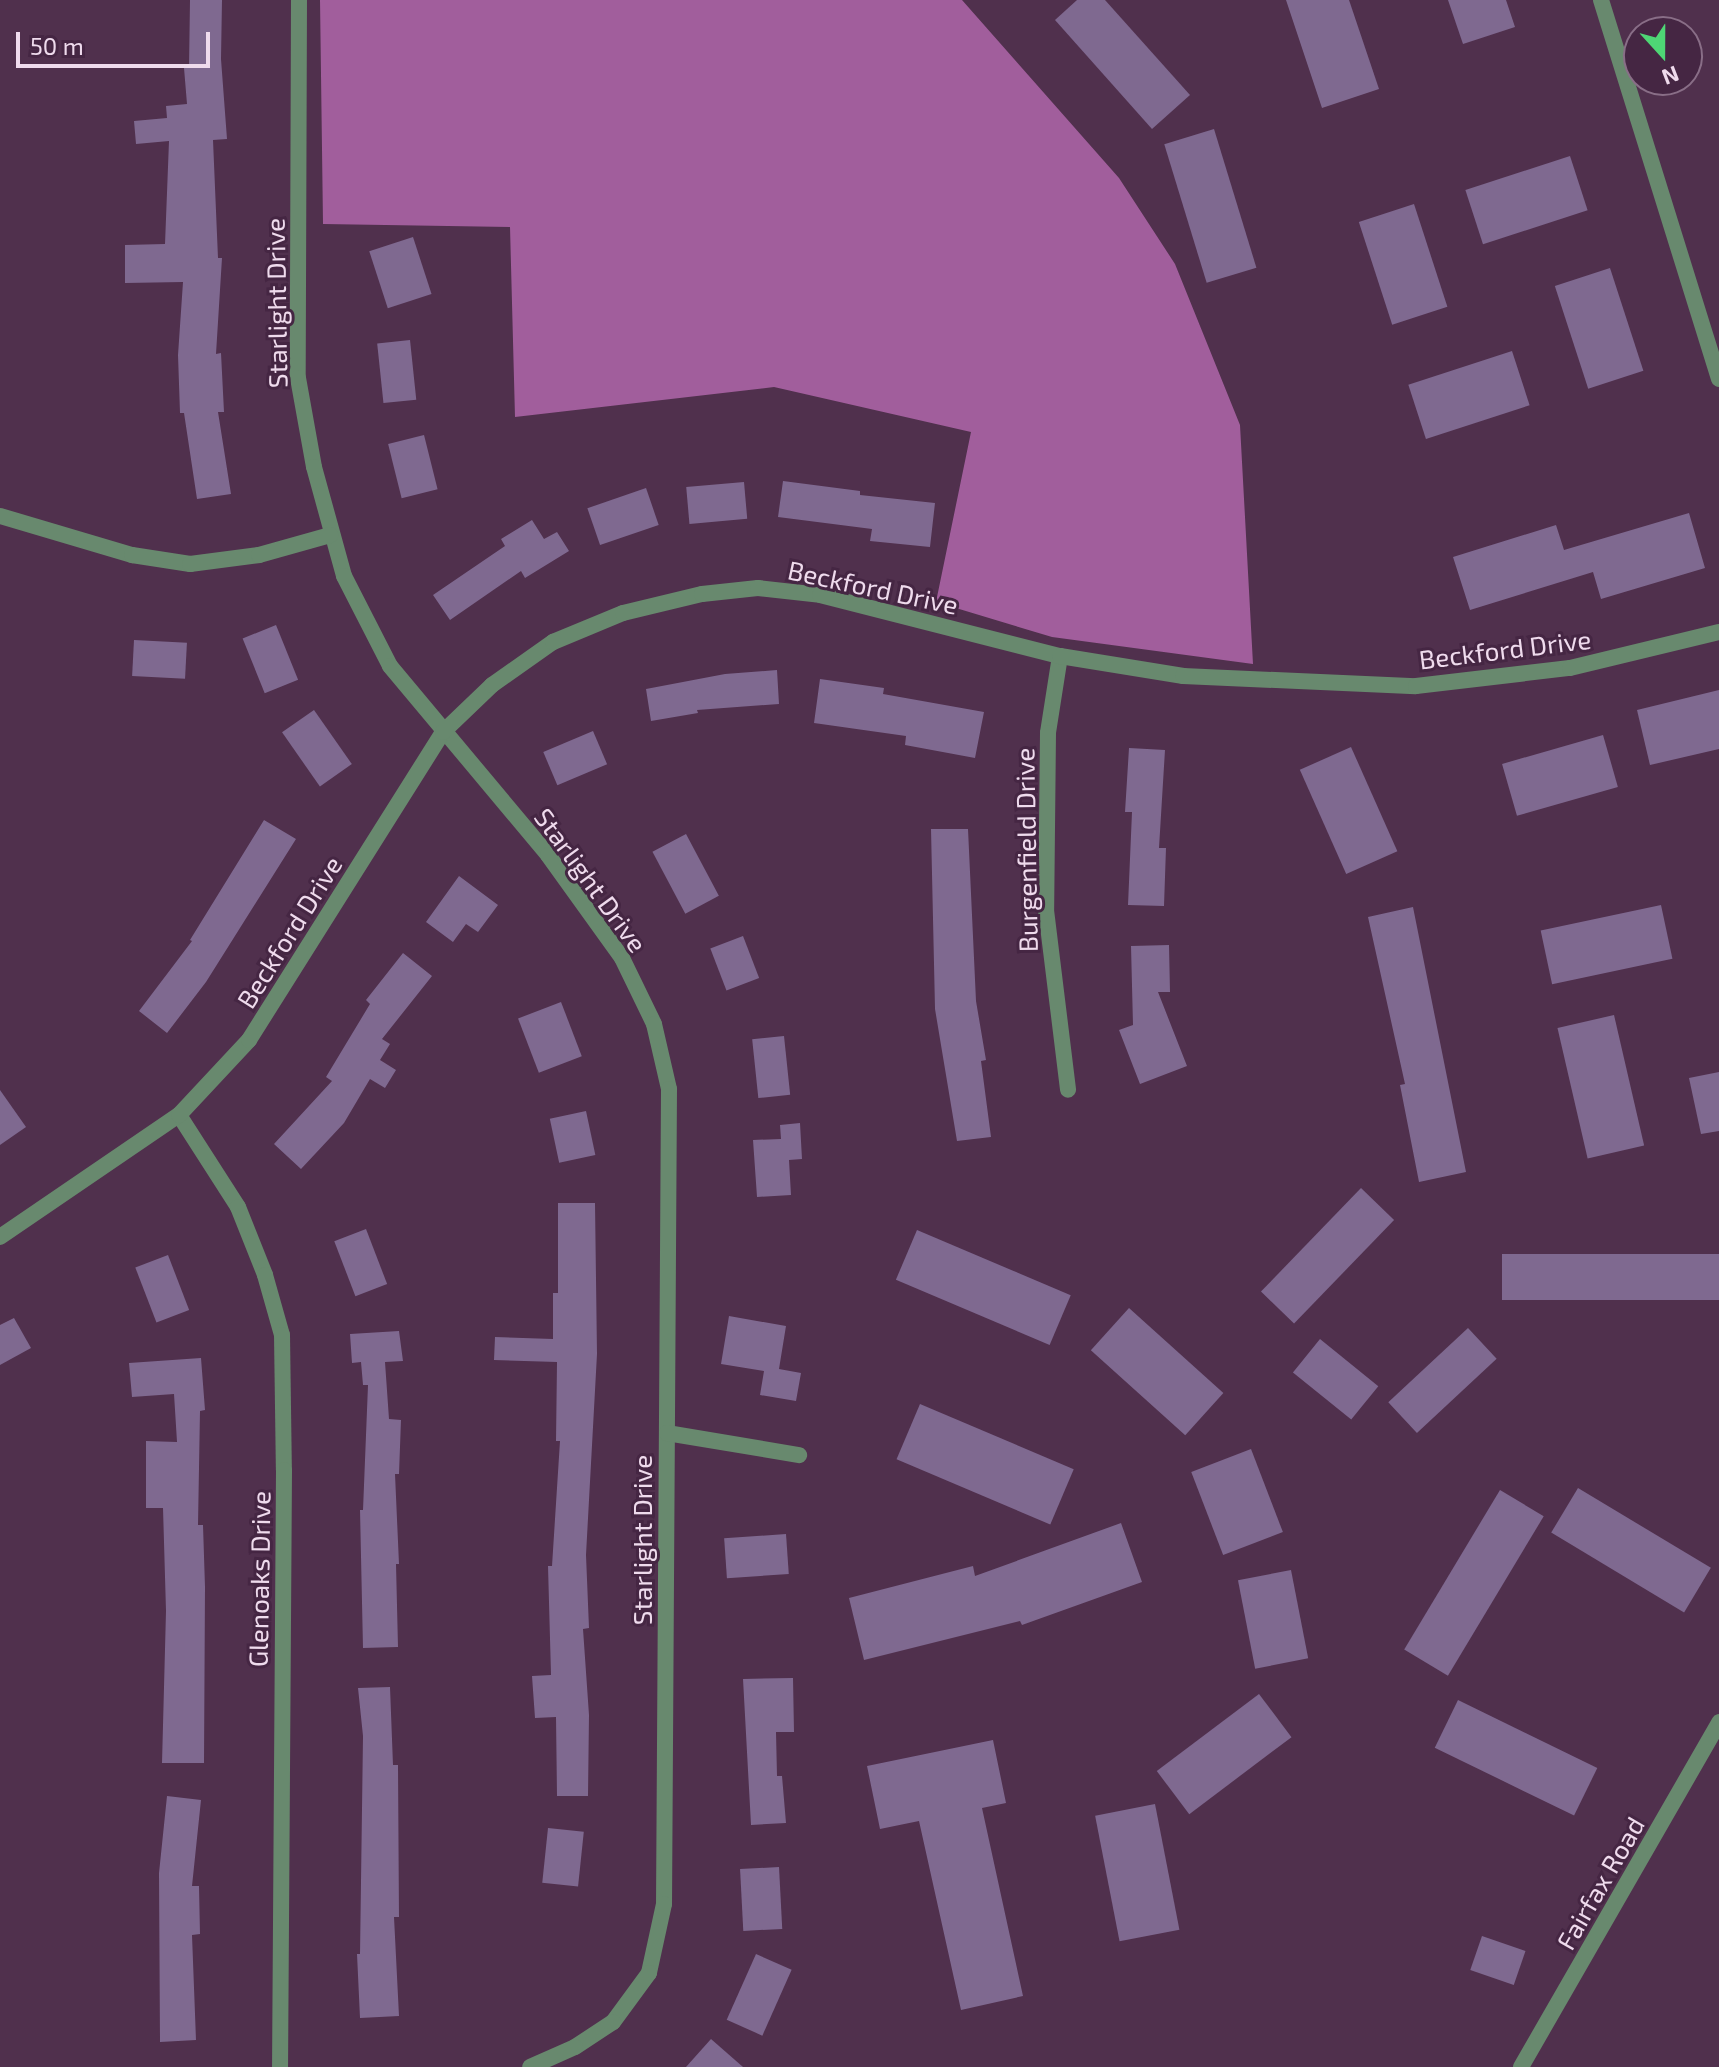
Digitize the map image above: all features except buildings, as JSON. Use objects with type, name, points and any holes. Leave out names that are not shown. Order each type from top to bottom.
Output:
[{"type":"street","name":"Starlight Drive","points":[[299,0],[298,378],[330,535],[344,576],[390,666],[548,855],[622,958],[654,1024],[669,1089],[664,1904],[649,1973],[613,2022],[575,2047],[530,2067]]},
{"type":"street","points":[[1601,0],[1719,379]]},
{"type":"street","points":[[0,516],[117,552],[190,564],[259,555],[330,535]]},
{"type":"street","name":"Beckford Drive","points":[[0,1237],[179,1115],[249,1040],[443,732],[492,685],[553,642],[623,613],[702,594],[758,588],[820,595],[1060,656],[1183,676],[1416,686],[1570,668],[1719,632]]},
{"type":"street","name":"Burgenfield Drive","points":[[1060,656],[1048,733],[1046,910],[1068,1090]]},
{"type":"street","name":"Glenoaks Drive","points":[[179,1115],[238,1207],[265,1275],[282,1335],[280,2067]]},
{"type":"street","points":[[667,1433],[799,1455]]},
{"type":"street","name":"Fairfax Road","points":[[1521,2067],[1719,1722]]},
{"type":"shaded area","points":[[320,0],[962,0],[1119,178],[1175,264],[1240,425],[1253,664],[1052,637],[936,602],[971,432],[774,387],[515,417],[510,227],[323,224]]}]
